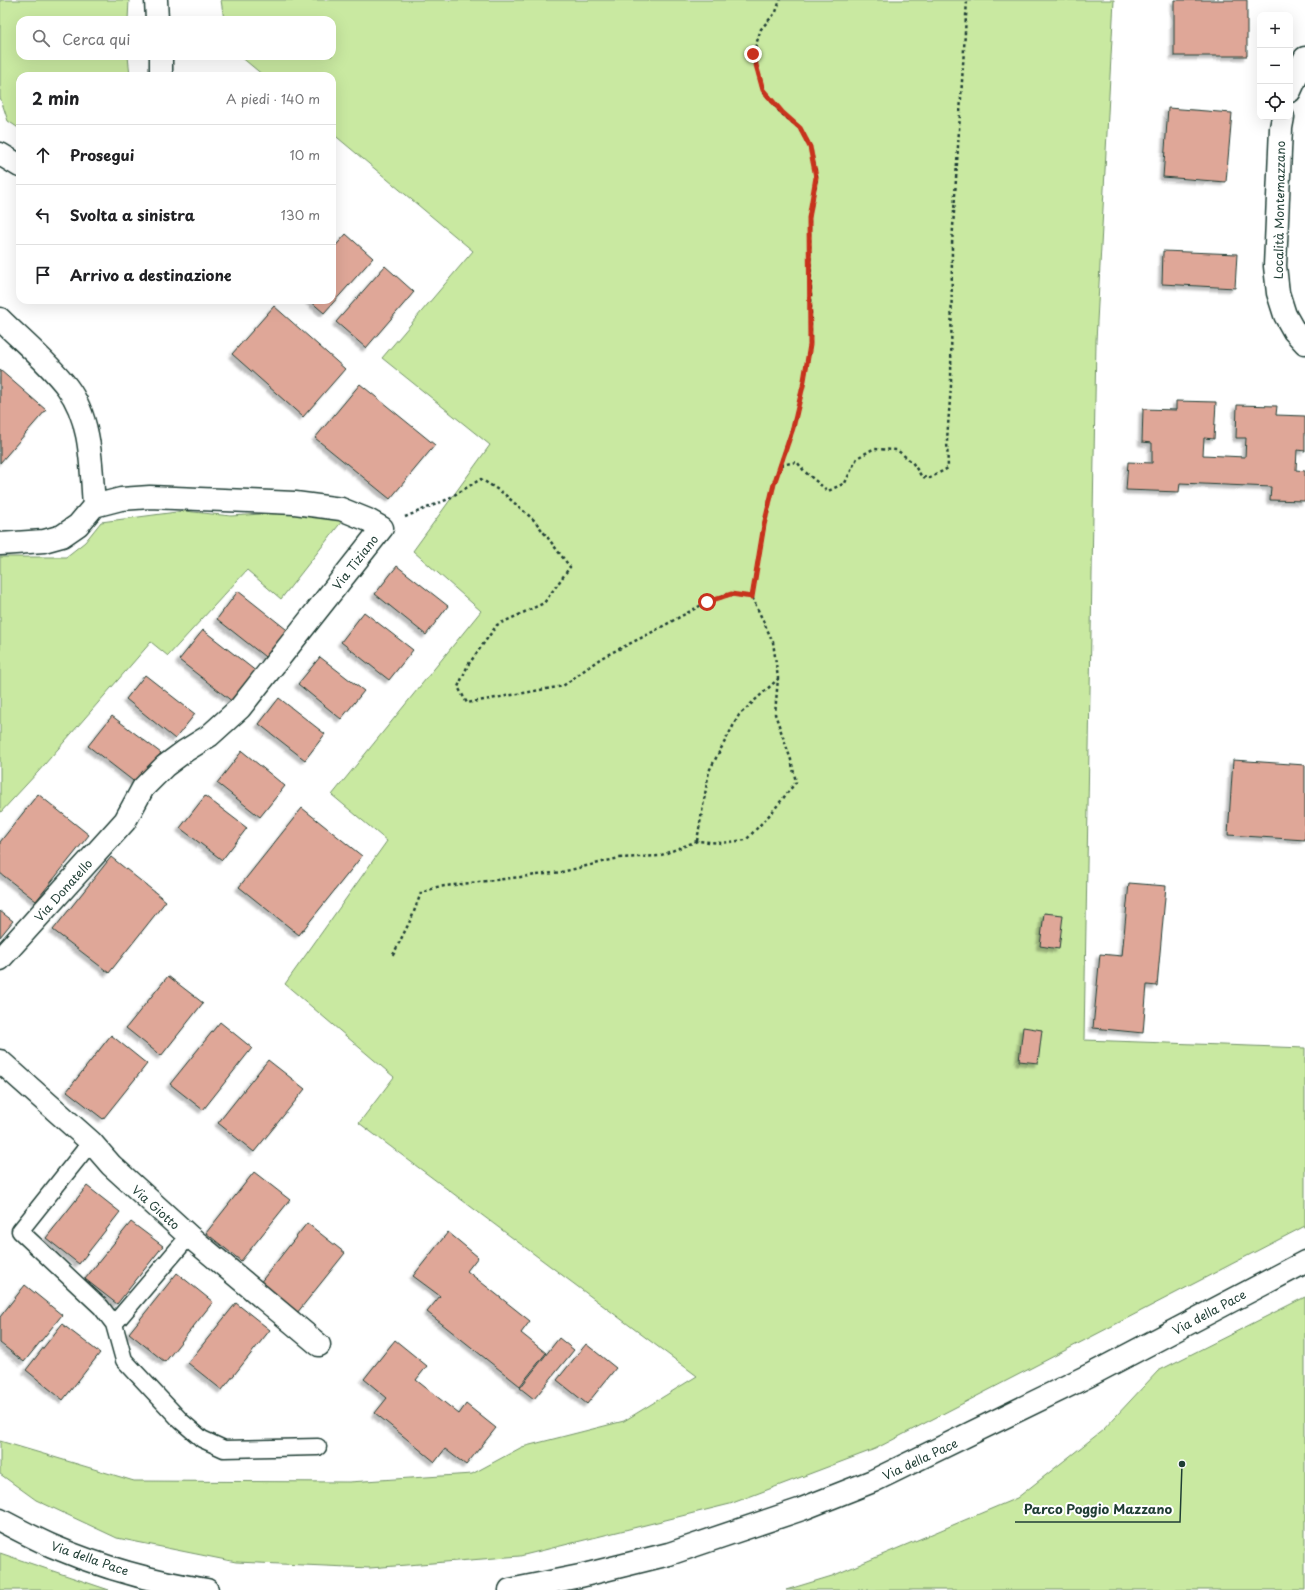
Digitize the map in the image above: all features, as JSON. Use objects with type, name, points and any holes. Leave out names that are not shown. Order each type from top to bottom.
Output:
[{"type":"street","points":[[156,0],[157,16]]},
{"type":"street","points":[[1293,84],[1305,58]]},
{"type":"street","points":[[161,60],[161,72]]},
{"type":"street","name":"Località Montemazzano","points":[[1282,120],[1276,266],[1278,293],[1285,315],[1294,331],[1305,343]]},
{"type":"street","points":[[0,154],[16,164]]},
{"type":"street","points":[[0,319],[68,388],[82,416],[90,453],[94,506],[78,525],[62,536],[44,541],[0,544]]},
{"type":"street","name":"Via Tiziano","points":[[94,506],[121,499],[150,497],[295,503],[341,509],[382,528],[240,708],[209,736],[185,750],[165,766],[143,788],[125,821]]},
{"type":"street","name":"Via Donatello","points":[[0,959],[125,821]]},
{"type":"street","name":"Via Giotto","points":[[0,1061],[91,1142],[111,1165],[189,1236],[319,1345]]},
{"type":"street","name":"Via della Pace","points":[[510,1590],[580,1576],[669,1554],[802,1509],[873,1481],[1090,1375],[1305,1262]]},
{"type":"street","name":"Via della Pace","points":[[0,1520],[52,1546],[120,1570],[182,1586],[207,1590]]},
{"type":"lane","points":[[91,1142],[20,1231],[101,1307],[114,1324],[124,1360],[181,1421],[202,1439],[224,1449],[318,1447]]},
{"type":"lane","points":[[114,1324],[189,1236]]},
{"type":"path","points":[[393,955],[412,917],[421,893],[438,886],[562,872],[619,858],[659,856],[697,841],[722,843],[746,840],[773,811],[796,782],[791,760],[775,714],[778,678],[773,642],[752,597],[764,525],[793,428],[803,386],[810,345],[809,218],[816,177],[810,147],[800,128],[782,112],[763,90],[753,54],[761,29],[776,12],[780,0]]},
{"type":"path","points":[[781,465],[796,462],[805,472],[828,491],[845,483],[857,458],[873,449],[897,450],[912,462],[922,477],[930,478],[948,468],[947,440],[951,385],[952,244],[967,0]]},
{"type":"path","points":[[382,528],[446,500],[481,479],[503,493],[535,521],[570,567],[544,603],[497,625],[468,665],[458,687],[467,703],[563,686],[601,658],[707,602],[731,594],[752,597]]},
{"type":"path","points":[[697,841],[709,771],[739,715],[778,678]]},
{"type":"green space","points":[[0,0],[129,0],[128,16],[16,16],[16,60],[128,60],[130,72],[16,72],[16,126],[8,121],[0,97]]},
{"type":"green space","points":[[221,0],[1114,0],[1096,341],[1084,1040],[1305,1048],[1305,1226],[875,1449],[730,1504],[520,1556],[370,1568],[236,1562],[117,1538],[36,1500],[0,1474],[0,1441],[134,1481],[349,1482],[472,1474],[522,1447],[624,1421],[697,1376],[359,1123],[394,1077],[285,984],[387,841],[332,795],[481,611],[413,551],[490,445],[382,358],[473,251],[336,136],[336,72],[259,72],[245,60],[336,60],[336,16],[223,16]]},
{"type":"green space","points":[[184,511],[231,516],[292,512],[342,521],[281,599],[247,570],[168,656],[151,642],[38,772],[0,813],[0,557],[66,557],[85,542],[101,522]]},
{"type":"green space","points":[[1305,1297],[1305,1590],[786,1590],[832,1576],[1017,1498],[1103,1430],[1158,1371]]},
{"type":"green space","points":[[0,1553],[109,1590],[0,1590]]},
{"type":"building","points":[[1174,0],[1247,0],[1247,56],[1174,56]]},
{"type":"building","points":[[1168,108],[1232,113],[1226,182],[1163,177]]},
{"type":"building","points":[[346,234],[373,258],[336,300],[336,245]]},
{"type":"building","points":[[1163,251],[1237,254],[1235,288],[1162,284]]},
{"type":"building","points":[[385,266],[414,292],[366,348],[336,322]]},
{"type":"building","points":[[314,304],[332,304],[324,313]]},
{"type":"building","points":[[274,306],[345,369],[303,417],[232,354]]},
{"type":"building","points":[[0,370],[46,410],[0,463]]},
{"type":"building","points":[[360,384],[435,445],[390,499],[315,438]]},
{"type":"building","points":[[1176,401],[1216,402],[1214,439],[1204,438],[1203,455],[1245,457],[1246,438],[1236,438],[1237,405],[1277,406],[1276,415],[1305,416],[1305,451],[1297,450],[1296,470],[1305,471],[1305,501],[1270,500],[1271,487],[1180,483],[1179,492],[1126,490],[1128,462],[1152,463],[1152,443],[1142,442],[1143,409],[1176,410]]},
{"type":"building","points":[[397,566],[448,606],[426,635],[375,594]]},
{"type":"building","points":[[238,591],[291,633],[269,660],[217,619]]},
{"type":"building","points":[[364,612],[413,650],[389,680],[341,642]]},
{"type":"building","points":[[203,630],[257,672],[233,702],[179,660]]},
{"type":"building","points":[[320,657],[364,691],[341,719],[298,684]]},
{"type":"building","points":[[145,675],[195,714],[175,739],[126,699]]},
{"type":"building","points":[[279,698],[325,734],[305,760],[259,724]]},
{"type":"building","points":[[112,716],[161,753],[137,784],[88,746]]},
{"type":"building","points":[[242,751],[285,786],[260,817],[217,783]]},
{"type":"building","points":[[1233,760],[1305,765],[1305,840],[1228,835]]},
{"type":"building","points":[[38,794],[89,835],[36,901],[0,873],[0,842]]},
{"type":"building","points":[[205,796],[247,828],[222,860],[180,828]]},
{"type":"building","points":[[302,808],[362,856],[299,935],[239,887]]},
{"type":"building","points":[[111,857],[166,901],[109,973],[53,930]]},
{"type":"building","points":[[1129,883],[1166,886],[1157,986],[1147,985],[1143,1033],[1093,1028],[1100,954],[1122,956]]},
{"type":"building","points":[[0,911],[13,921],[0,937]]},
{"type":"building","points":[[1044,913],[1063,915],[1059,949],[1040,946]]},
{"type":"building","points":[[168,976],[203,1003],[161,1056],[126,1028]]},
{"type":"building","points":[[220,1022],[252,1048],[203,1110],[170,1084]]},
{"type":"building","points":[[1023,1027],[1042,1030],[1038,1063],[1019,1061]]},
{"type":"building","points":[[111,1035],[147,1064],[103,1119],[67,1091]]},
{"type":"building","points":[[268,1060],[305,1089],[254,1152],[218,1123]]},
{"type":"building","points":[[254,1172],[290,1200],[241,1261],[206,1233]]},
{"type":"building","points":[[87,1186],[120,1212],[79,1264],[46,1238]]},
{"type":"building","points":[[131,1222],[163,1246],[117,1304],[85,1279]]},
{"type":"building","points":[[307,1223],[345,1253],[297,1313],[260,1283]]},
{"type":"building","points":[[448,1232],[478,1257],[467,1271],[530,1321],[521,1333],[546,1353],[520,1386],[427,1312],[440,1296],[413,1276]]},
{"type":"building","points":[[177,1273],[213,1302],[165,1362],[129,1333]]},
{"type":"building","points":[[25,1285],[62,1315],[24,1362],[0,1343],[0,1317]]},
{"type":"building","points":[[236,1303],[270,1330],[222,1390],[188,1363]]},
{"type":"building","points":[[62,1324],[100,1353],[63,1400],[26,1370]]},
{"type":"building","points":[[559,1338],[574,1350],[534,1399],[520,1388]]},
{"type":"building","points":[[395,1340],[427,1366],[416,1380],[459,1414],[466,1404],[496,1428],[466,1465],[445,1449],[435,1462],[375,1413],[387,1398],[364,1379]]},
{"type":"building","points":[[586,1344],[616,1368],[587,1404],[557,1380]]},
{"type":"place","name":"Parco Poggio Mazzano","points":[[1182,1464]]},
{"type":"route","points":[[707,602],[731,594],[752,597],[764,525],[774,484],[793,428],[803,386],[810,345],[811,300],[809,218],[816,177],[810,147],[800,128],[782,112],[763,90],[753,54]]}]
